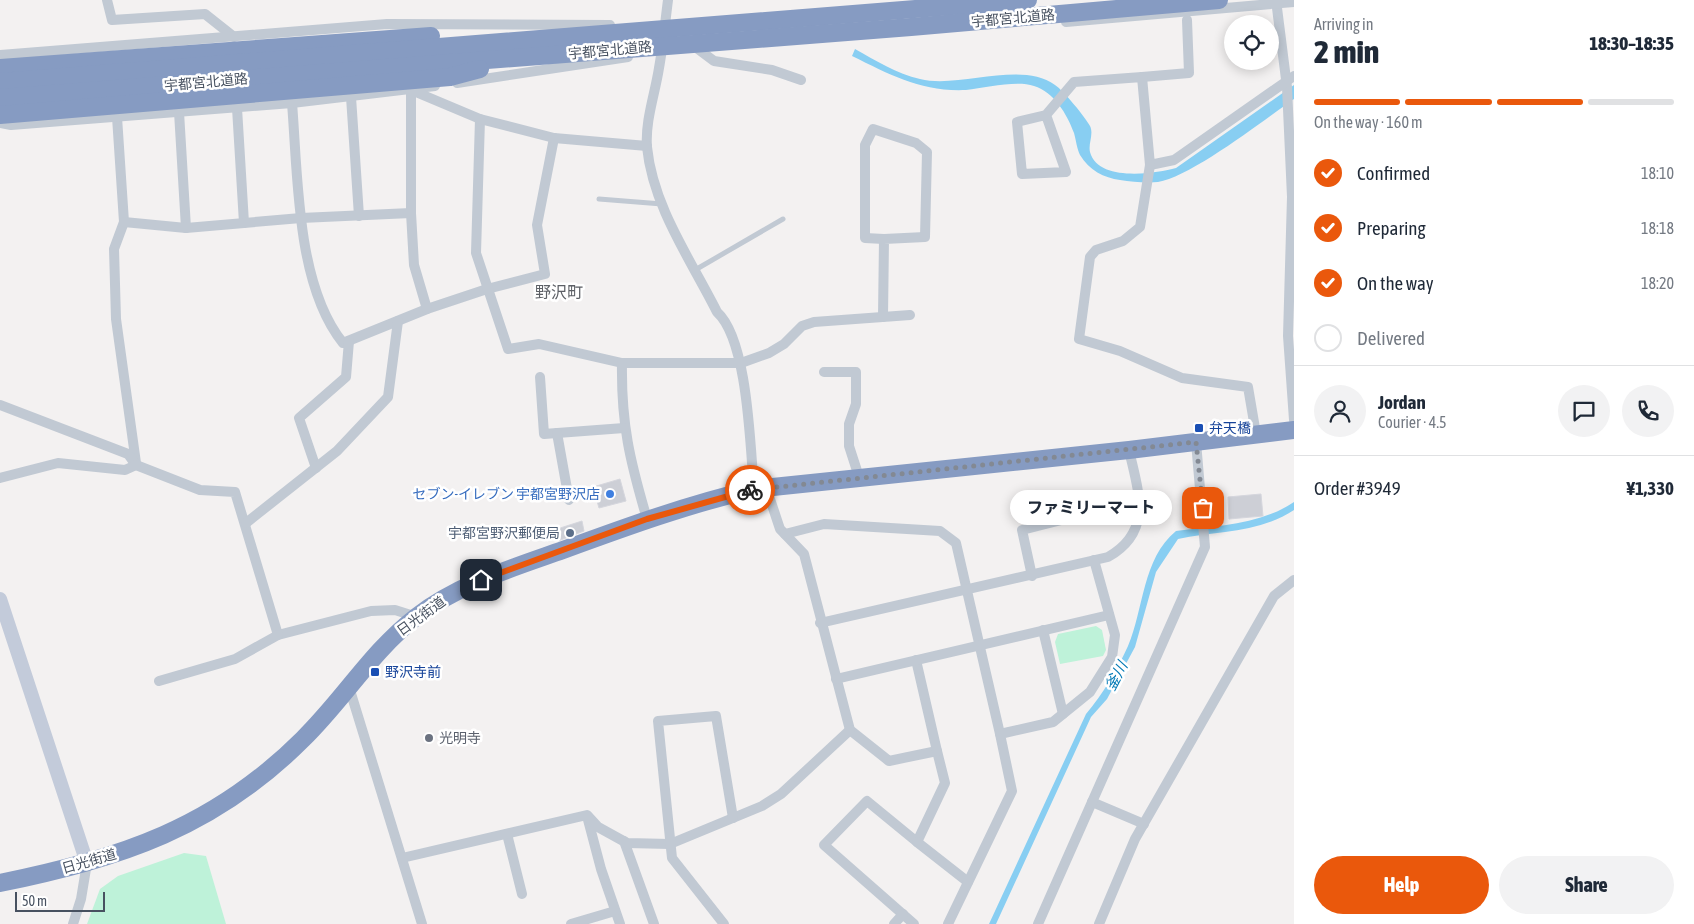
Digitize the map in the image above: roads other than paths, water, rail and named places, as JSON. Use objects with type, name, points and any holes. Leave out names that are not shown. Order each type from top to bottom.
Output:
[{"type":"highway","name":"宇都宮北道路","points":[[0,82],[1028,0]]},
{"type":"highway","name":"宇都宮北道路","points":[[0,98],[521,58],[1219,0]]},
{"type":"highway","points":[[3,63],[522,30],[594,35]]},
{"type":"highway","points":[[0,115],[450,77],[521,58]]},
{"type":"highway","name":"日光街道","points":[[0,884],[87,863],[182,828],[232,799],[304,739],[392,638],[417,616],[456,591],[481,580],[647,519],[701,502],[760,488],[1129,450],[1294,430]]},
{"type":"street","points":[[107,0],[112,20],[205,14],[234,37]]},
{"type":"street","points":[[668,0],[650,112],[647,146],[653,178],[694,270],[717,312],[726,320],[741,362],[760,488],[780,529],[804,554],[820,623],[850,730],[889,760],[937,751]]},
{"type":"street","points":[[3,63],[234,37],[387,24],[596,26],[665,23],[938,0]]},
{"type":"street","points":[[1276,2],[1290,79],[1292,197],[1288,336],[1294,420]]},
{"type":"street","points":[[0,123],[11,125],[292,103],[411,90],[661,52],[1294,2]]},
{"type":"street","points":[[1046,115],[1066,172],[1022,174],[1017,122],[1046,115],[1074,82],[1189,72],[1187,20]]},
{"type":"street","points":[[698,49],[714,61],[772,70],[801,80]]},
{"type":"street","points":[[1142,77],[1150,165],[1140,227],[1123,241],[1096,250],[1090,257],[1079,339],[1120,351],[1182,378],[1248,387],[1256,434]]},
{"type":"street","points":[[1150,165],[1174,160],[1290,79]]},
{"type":"street","points":[[411,90],[480,119],[554,138],[647,146]]},
{"type":"street","points":[[411,90],[411,213],[414,265],[427,309]]},
{"type":"street","points":[[351,96],[358,216]]},
{"type":"street","points":[[292,103],[301,218],[308,268],[331,329],[343,343],[427,309],[487,289],[545,274],[537,225],[554,138]]},
{"type":"street","points":[[237,108],[244,223]]},
{"type":"street","points":[[179,112],[186,228]]},
{"type":"street","points":[[117,117],[124,222],[114,249],[116,319],[136,465]]},
{"type":"street","points":[[480,119],[476,253],[508,348],[539,344],[622,363],[741,362],[754,360],[784,344],[802,326],[814,322],[910,315]]},
{"type":"street","points":[[873,129],[916,142],[927,152],[926,238],[884,239],[865,238],[864,145],[873,129]]},
{"type":"street","points":[[124,222],[186,228],[301,218],[411,213]]},
{"type":"street","points":[[883,317],[884,239]]},
{"type":"street","points":[[246,523],[337,451],[388,398],[398,321]]},
{"type":"street","points":[[316,468],[299,418],[346,377],[349,341]]},
{"type":"street","points":[[622,363],[621,400],[628,453],[647,519]]},
{"type":"street","points":[[824,372],[856,372],[856,404],[849,424],[849,446],[859,477]]},
{"type":"street","points":[[540,377],[544,434],[624,428]]},
{"type":"street","points":[[0,405],[128,454],[136,465],[200,490],[235,492],[246,523],[278,635]]},
{"type":"street","points":[[557,433],[569,500]]},
{"type":"street","points":[[1038,924],[1177,614],[1205,547],[1205,525],[1196,442]]},
{"type":"street","points":[[820,623],[1032,576],[1094,560],[1119,551],[1129,540],[1139,522],[1140,500],[1129,450]]},
{"type":"street","points":[[0,478],[58,463],[125,470],[136,465]]},
{"type":"street","points":[[1032,576],[1022,530],[1140,500]]},
{"type":"street","points":[[785,534],[824,524],[940,531],[956,543],[1012,791],[948,924]]},
{"type":"street","points":[[1000,734],[1053,722],[1090,692],[1112,657],[1115,635],[1094,560]]},
{"type":"street","points":[[1099,924],[1135,839],[1274,596],[1294,580]]},
{"type":"street","points":[[0,599],[87,863],[83,892],[73,924]]},
{"type":"street","points":[[159,681],[235,659],[278,635],[371,612],[395,610],[417,616]]},
{"type":"street","points":[[836,679],[1109,615]]},
{"type":"street","points":[[1044,630],[1063,714]]},
{"type":"street","points":[[916,660],[945,783],[917,842]]},
{"type":"street","points":[[349,687],[422,924]]},
{"type":"street","points":[[724,924],[672,858],[658,721],[716,716],[733,818]]},
{"type":"street","points":[[587,815],[598,827],[624,841],[670,844],[762,806],[781,794],[850,730]]},
{"type":"street","points":[[914,924],[824,845],[867,801],[968,882]]},
{"type":"street","points":[[1092,802],[1144,824]]},
{"type":"street","points":[[402,858],[587,815]]},
{"type":"street","points":[[587,815],[620,924]]},
{"type":"street","points":[[507,834],[522,894]]},
{"type":"street","points":[[624,841],[654,924]]},
{"type":"street","points":[[571,924],[615,911]]},
{"type":"street","points":[[894,924],[903,914]]},
{"type":"lane","points":[[599,199],[663,204]]},
{"type":"lane","points":[[694,270],[783,219]]},
{"type":"water","points":[[855,49],[895,70],[920,79],[953,81],[1008,75],[1025,75],[1041,78],[1059,88],[1088,122],[1091,132],[1090,152],[1095,162],[1115,172],[1128,174],[1176,168],[1294,85],[1294,99],[1208,159],[1189,170],[1158,182],[1129,181],[1108,177],[1088,165],[1080,155],[1074,133],[1064,111],[1054,98],[1041,89],[1027,84],[1001,85],[966,90],[950,90],[920,85],[880,70],[852,56]]},
{"type":"water","name":"釜川","points":[[1294,502],[1294,510],[1281,518],[1267,523],[1237,530],[1178,539],[1156,572],[1135,647],[1107,699],[1091,717],[996,924],[989,924],[1086,714],[1109,682],[1128,646],[1150,570],[1165,542],[1176,531],[1222,526],[1252,520],[1281,510]]},
{"type":"place","name":"弁天橋","points":[[1199,428]]},
{"type":"place","name":"セブン-イレブン 宇都宮野沢店","points":[[610,494]]},
{"type":"place","name":"ファミリーマート","points":[[1203,508]]},
{"type":"place","name":"宇都宮野沢郵便局","points":[[570,533]]},
{"type":"place","name":"野沢寺前","points":[[375,672]]},
{"type":"place","name":"光明寺","points":[[429,738]]},
{"type":"district","name":"野沢町","points":[[559,292]]}]
